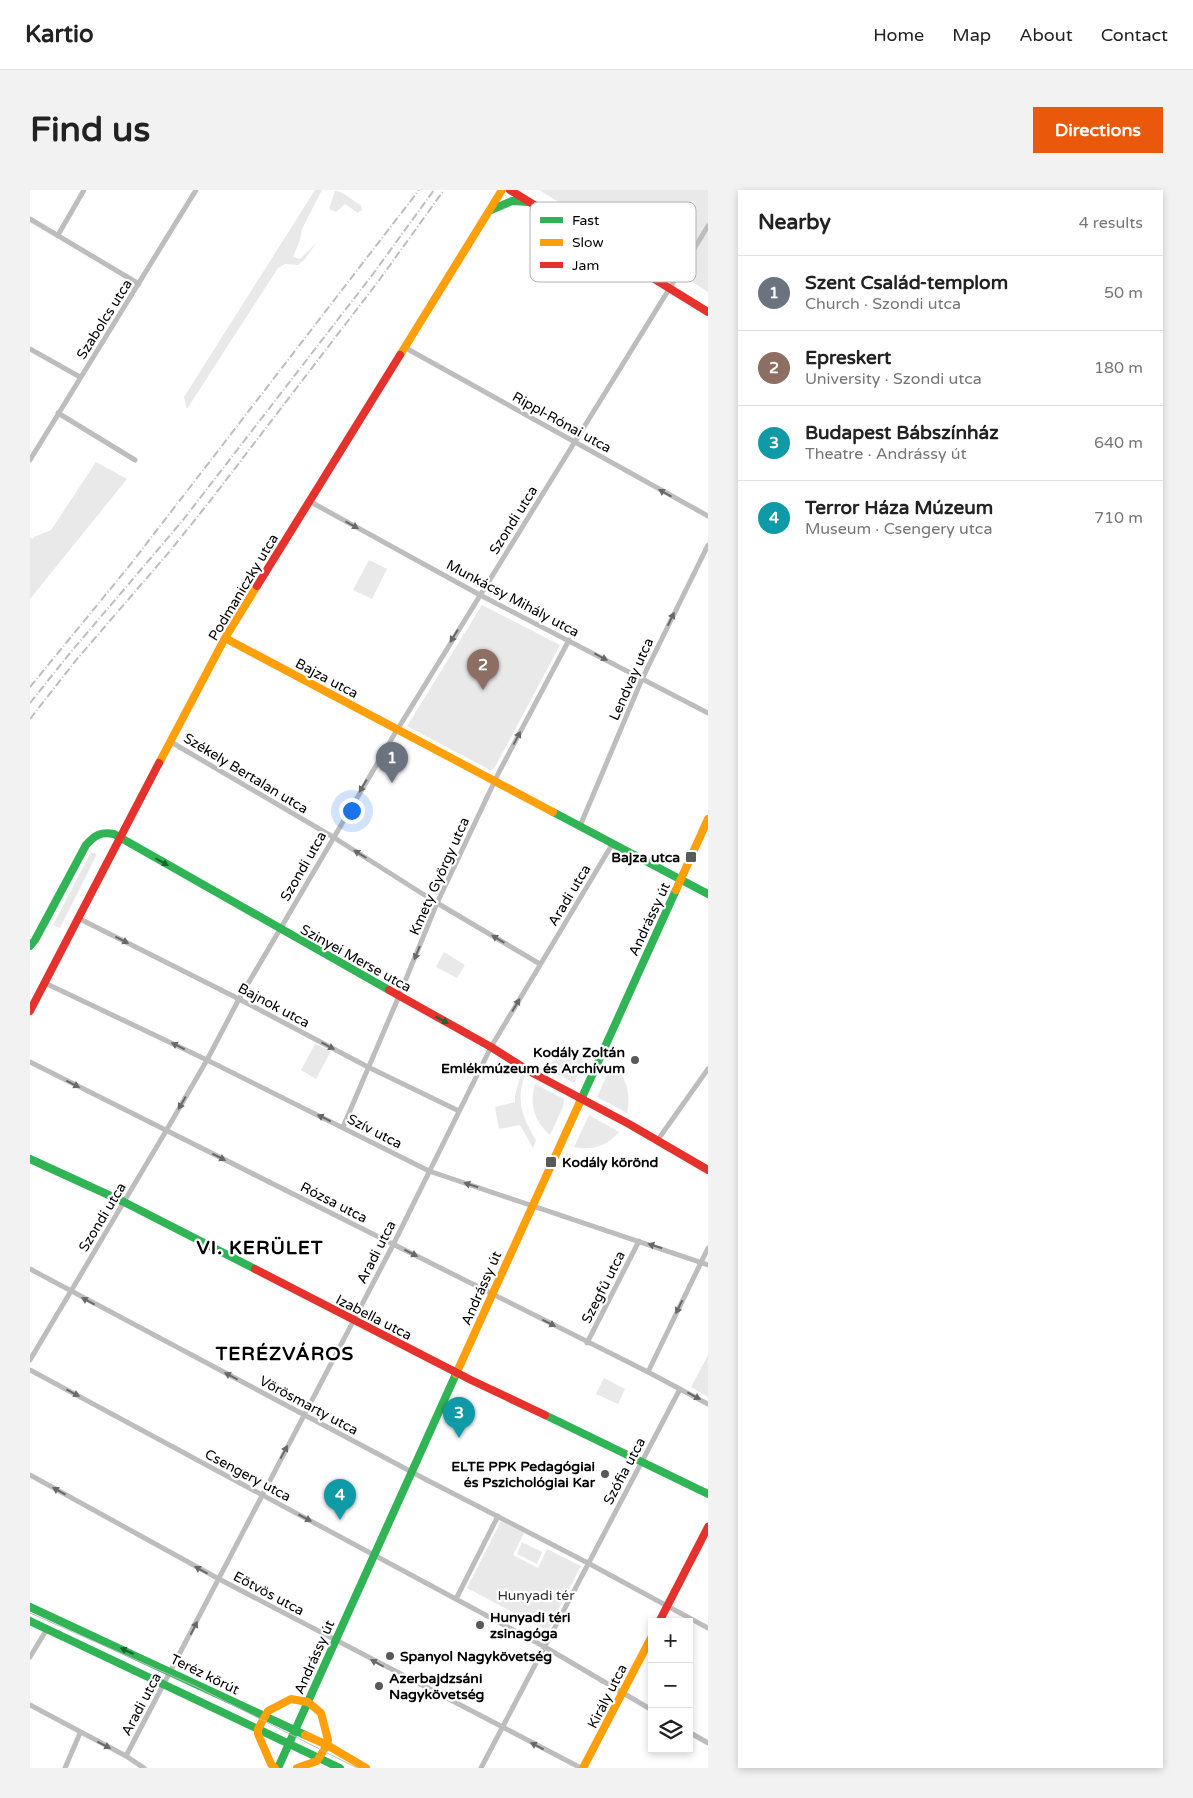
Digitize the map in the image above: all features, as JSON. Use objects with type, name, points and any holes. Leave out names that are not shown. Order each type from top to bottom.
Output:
[{"type":"street","points":[[58,235],[84,190]]},
{"type":"street","name":"Szabolcs utca","points":[[30,460],[196,190]]},
{"type":"street","name":"Podmaniczky utca","points":[[30,1011],[225,638],[502,190]]},
{"type":"street","points":[[510,190],[529,202]]},
{"type":"street","points":[[490,211],[500,204],[512,201],[529,202]]},
{"type":"street","points":[[30,219],[139,284]]},
{"type":"street","name":"Szondi utca","points":[[696,245],[708,226]]},
{"type":"street","points":[[659,282],[708,312]]},
{"type":"street","name":"Szondi utca","points":[[30,1360],[166,1131],[207,1060],[239,999],[333,837],[673,282]]},
{"type":"street","name":"Rippl-Rónai utca","points":[[404,347],[708,516]]},
{"type":"street","points":[[30,350],[80,377]]},
{"type":"street","points":[[58,413],[135,460]]},
{"type":"street","name":"Munkácsy Mihály utca","points":[[309,501],[480,595],[708,713]]},
{"type":"street","name":"Lendvay utca","points":[[580,826],[642,679],[708,545]]},
{"type":"street","name":"Bajza utca","points":[[225,638],[708,894]]},
{"type":"street","name":"Kmety György utca","points":[[343,1127],[437,903],[495,781],[569,640]]},
{"type":"street","name":"Székely Bertalan utca","points":[[171,742],[333,837],[437,903],[540,964]]},
{"type":"street","name":"Andrássy út","points":[[277,1768],[708,818]]},
{"type":"street","points":[[30,946],[86,844],[93,836],[102,832],[114,834],[120,838]]},
{"type":"street","name":"Szinyei Merse utca","points":[[120,838],[491,1047],[529,1071],[708,1170]]},
{"type":"street","name":"Aradi utca","points":[[126,1756],[354,1321],[491,1047],[613,843]]},
{"type":"street","name":"Bajnok utca","points":[[78,918],[239,999],[368,1067],[459,1111]]},
{"type":"street","name":"Szív utca","points":[[45,983],[207,1060],[429,1171],[708,1265]]},
{"type":"street","name":"Rózsa utca","points":[[30,1062],[648,1372],[708,1404]]},
{"type":"street","points":[[657,1141],[708,1069]]},
{"type":"street","name":"Izabella utca","points":[[30,1159],[124,1202],[354,1321],[708,1494]]},
{"type":"street","name":"Szegfű utca","points":[[588,1342],[639,1241]]},
{"type":"street","points":[[648,1372],[708,1248]]},
{"type":"street","name":"Vörösmarty utca","points":[[30,1269],[498,1516]]},
{"type":"street","name":"Csengery utca","points":[[30,1370],[374,1556],[456,1598]]},
{"type":"street","name":"Szófia utca","points":[[588,1562],[680,1389]]},
{"type":"street","name":"Eötvös utca","points":[[30,1475],[219,1580],[501,1728],[582,1768]]},
{"type":"street","points":[[649,1708],[545,1647],[456,1598],[498,1516],[588,1562],[708,1628]]},
{"type":"street","points":[[661,1618],[708,1527]]},
{"type":"street","points":[[481,1768],[588,1562]]},
{"type":"street","name":"Teréz körút","points":[[30,1607],[327,1745],[366,1768]]},
{"type":"street","name":"Teréz körút","points":[[30,1621],[340,1768]]},
{"type":"street","points":[[30,1657],[47,1629]]},
{"type":"street","name":"Király utca","points":[[582,1768],[648,1644]]},
{"type":"street","points":[[277,1768],[270,1764],[258,1734],[258,1729],[268,1711],[291,1699],[308,1702],[321,1713],[328,1740],[317,1762],[297,1768]]},
{"type":"street","points":[[30,1705],[126,1756],[144,1768]]},
{"type":"street","points":[[65,1768],[80,1733]]},
{"type":"street","points":[[693,1735],[708,1744]]},
{"type":"green space","points":[[315,190],[322,190],[302,229],[293,257],[300,259],[317,242],[305,259],[298,265],[285,264],[278,268],[187,409],[184,397]]},
{"type":"green space","points":[[539,190],[708,190],[708,292],[693,282],[696,282],[696,202],[558,202]]},
{"type":"green space","points":[[335,191],[339,191],[361,205],[362,210],[358,213],[345,204],[336,212],[329,209]]},
{"type":"green space","points":[[96,462],[127,479],[30,599],[30,538],[33,539],[51,530]]},
{"type":"green space","points":[[369,560],[387,569],[372,599],[353,590]]},
{"type":"green space","points":[[482,605],[560,645],[494,769],[490,770],[407,726]]},
{"type":"green space","points":[[91,852],[97,854],[60,928],[53,925]]},
{"type":"green space","points":[[444,952],[465,965],[457,978],[436,967]]},
{"type":"green space","points":[[315,1044],[331,1051],[316,1079],[301,1070]]},
{"type":"green space","points":[[572,1052],[587,1053],[574,1083],[546,1068],[557,1057]]},
{"type":"green space","points":[[611,1066],[616,1067],[623,1077],[629,1100],[627,1113],[597,1097]]},
{"type":"green space","points":[[521,1074],[525,1076],[521,1093],[522,1109],[527,1125],[536,1140],[533,1148],[520,1125],[499,1129],[495,1107],[515,1102]]},
{"type":"green space","points":[[535,1084],[564,1099],[563,1107],[550,1135],[540,1124],[534,1112],[533,1091]]},
{"type":"green space","points":[[589,1115],[619,1132],[609,1141],[593,1148],[574,1147]]},
{"type":"green space","points":[[708,1355],[708,1397],[691,1387]]},
{"type":"green space","points":[[604,1378],[625,1389],[618,1404],[596,1394]]},
{"type":"green space","name":"Hunyadi tér","points":[[501,1521],[524,1533],[513,1555],[538,1568],[547,1549],[581,1566],[547,1631],[467,1588]]},
{"type":"green space","points":[[522,1542],[542,1552],[537,1564],[517,1554]]},
{"type":"tram line","points":[[30,1613],[195,1686],[357,1768]]},
{"type":"railway","points":[[30,687],[130,565],[419,190]]},
{"type":"railway","points":[[30,703],[183,520],[373,274],[434,190]]},
{"type":"railway","points":[[30,719],[77,659],[170,551],[210,501],[380,279],[444,190]]},
{"type":"traffic: fast","points":[[491,210],[512,201],[528,202]]},
{"type":"traffic: fast","points":[[553,812],[708,894]]},
{"type":"traffic: fast","points":[[30,946],[86,845],[98,835],[109,833],[114,834],[389,990]]},
{"type":"traffic: fast","points":[[579,1104],[676,890]]},
{"type":"traffic: fast","points":[[30,1159],[124,1202],[255,1269]]},
{"type":"traffic: fast","points":[[278,1768],[456,1374]]},
{"type":"traffic: fast","points":[[545,1415],[708,1494]]},
{"type":"traffic: fast","points":[[30,1607],[305,1735]]},
{"type":"traffic: fast","points":[[30,1621],[340,1768]]},
{"type":"traffic: slow","points":[[400,355],[502,190]]},
{"type":"traffic: slow","points":[[159,763],[225,638],[257,586]]},
{"type":"traffic: slow","points":[[225,638],[553,812]]},
{"type":"traffic: slow","points":[[676,890],[708,819]]},
{"type":"traffic: slow","points":[[456,1374],[579,1104]]},
{"type":"traffic: slow","points":[[583,1768],[648,1644]]},
{"type":"traffic: slow","points":[[275,1768],[271,1764],[258,1734],[258,1729],[268,1711],[291,1699],[308,1702],[321,1713],[328,1740],[317,1761],[297,1768]]},
{"type":"traffic: slow","points":[[305,1735],[327,1745],[366,1768]]},
{"type":"traffic: jam","points":[[510,190],[530,202]]},
{"type":"traffic: jam","points":[[659,282],[708,312]]},
{"type":"traffic: jam","points":[[257,586],[400,355]]},
{"type":"traffic: jam","points":[[30,1011],[159,763]]},
{"type":"traffic: jam","points":[[389,990],[491,1047],[529,1071],[629,1124],[708,1170]]},
{"type":"traffic: jam","points":[[255,1269],[471,1380],[545,1415]]},
{"type":"traffic: jam","points":[[661,1618],[708,1527]]},
{"type":"place","name":"Epreskert","points":[[483,690]]},
{"type":"place","name":"Szent Család-templom","points":[[392,783]]},
{"type":"place","name":"Bajza utca","points":[[691,857]]},
{"type":"place","name":"Kodály Zoltán Emlékmúzeum és Archívum","points":[[635,1060]]},
{"type":"place","name":"Kodály körönd","points":[[551,1162]]},
{"type":"place","name":"Budapest Bábszínház","points":[[459,1438]]},
{"type":"place","name":"ELTE PPK Pedagógiai és Pszichológiai Kar","points":[[605,1474]]},
{"type":"place","name":"Terror Háza Múzeum","points":[[340,1520]]},
{"type":"place","name":"Hunyadi téri zsinagóga","points":[[480,1625]]},
{"type":"place","name":"Spanyol Nagykövetség","points":[[390,1656]]},
{"type":"place","name":"Azerbajdzsáni Nagykövetség","points":[[379,1686]]},
{"type":"district","name":"VI. KERÜLET","points":[[260,1247]]},
{"type":"district","name":"TERÉZVÁROS","points":[[285,1353]]}]
